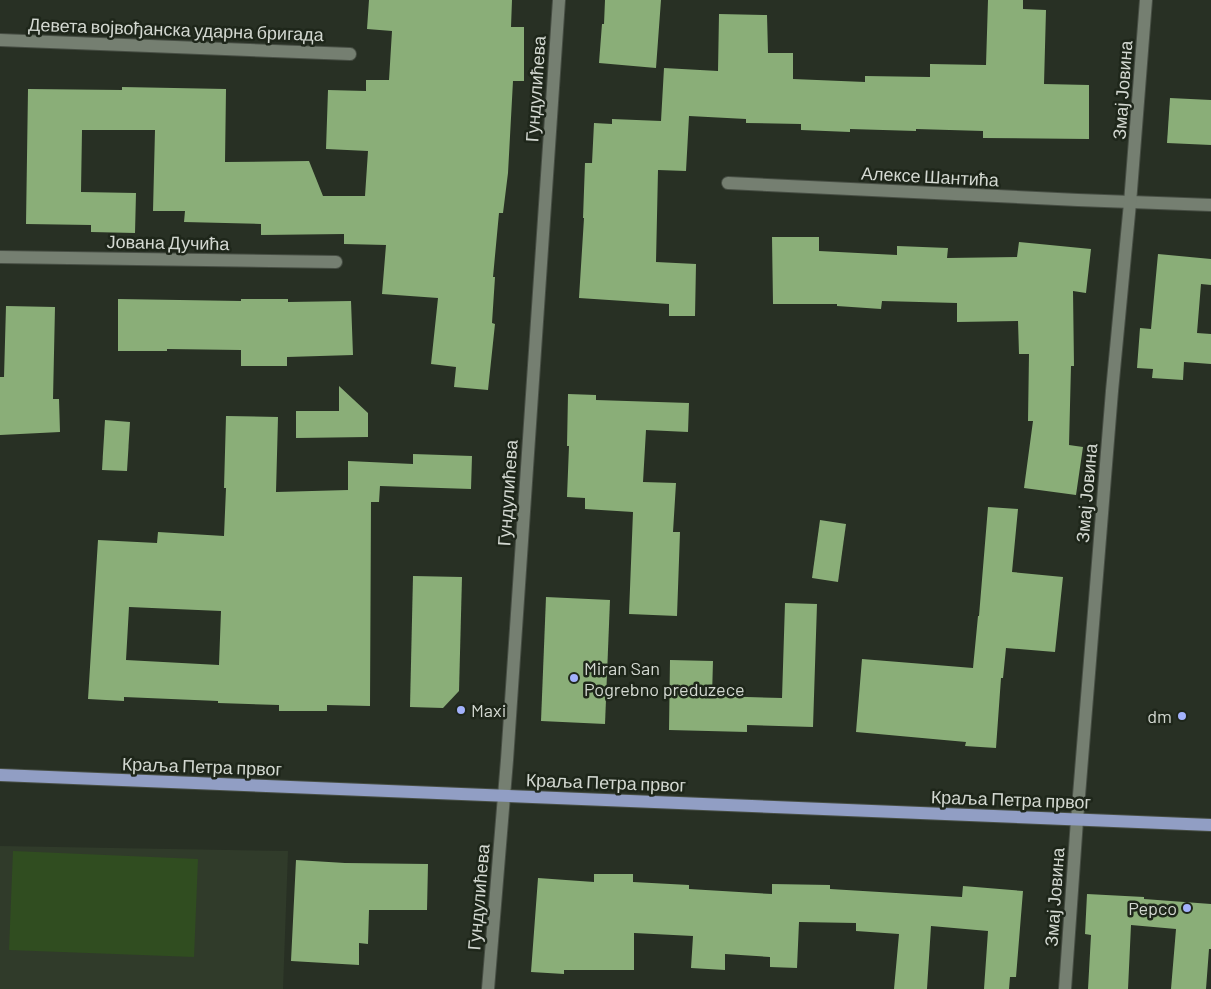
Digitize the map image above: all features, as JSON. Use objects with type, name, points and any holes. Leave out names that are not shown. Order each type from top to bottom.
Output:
[{"type":"main road","name":"Краља Петра првог","points":[[0,775],[1211,825]]},
{"type":"street","name":"Гундулићева","points":[[488,989],[504,796],[559,0]]},
{"type":"street","name":"Змај Јовина","points":[[1065,989],[1112,391],[1130,203],[1146,0]]},
{"type":"street","name":"Девета војвођанска ударна бригада","points":[[0,40],[350,54]]},
{"type":"street","name":"Алексе Шантића","points":[[728,183],[1130,203],[1211,205]]},
{"type":"street","name":"Јована Дучића","points":[[0,257],[336,262]]},
{"type":"shaded area","points":[[0,846],[288,851],[283,989],[0,989]]},
{"type":"green space","points":[[13,851],[198,859],[194,957],[9,950]]},
{"type":"building","points":[[369,0],[512,0],[511,27],[524,27],[524,81],[513,81],[508,173],[503,213],[499,213],[493,277],[495,277],[492,323],[495,324],[488,390],[454,387],[456,367],[431,364],[438,298],[382,294],[386,245],[344,244],[344,234],[261,235],[261,224],[184,222],[185,211],[153,211],[155,130],[82,130],[81,192],[136,193],[135,233],[91,232],[91,225],[26,224],[28,89],[122,90],[122,87],[226,89],[225,162],[309,161],[323,196],[365,196],[368,151],[326,149],[328,90],[366,91],[366,80],[389,80],[392,31],[367,29]]},
{"type":"building","points":[[605,0],[661,0],[656,68],[599,63]]},
{"type":"building","points":[[988,0],[1023,0],[1023,9],[1046,10],[1044,84],[1089,85],[1089,139],[983,138],[983,131],[850,129],[850,132],[801,130],[801,124],[746,123],[746,119],[689,116],[686,171],[658,170],[656,262],[696,264],[695,316],[669,316],[669,304],[579,298],[585,163],[592,163],[594,123],[612,124],[612,119],[661,121],[664,68],[718,71],[719,14],[767,15],[768,53],[793,53],[793,79],[865,82],[865,76],[930,77],[930,64],[986,65]]},
{"type":"building","points":[[1170,98],[1211,100],[1211,145],[1167,143]]},
{"type":"building","points":[[772,237],[819,237],[819,251],[897,255],[897,246],[948,248],[947,258],[1017,257],[1019,242],[1091,249],[1086,293],[1073,291],[1074,366],[1071,366],[1069,445],[1083,447],[1076,495],[1024,488],[1033,421],[1028,421],[1029,354],[1019,354],[1018,321],[957,322],[957,303],[882,301],[881,309],[837,306],[837,304],[773,304]]},
{"type":"building","points":[[1158,254],[1211,259],[1211,285],[1201,284],[1197,333],[1211,334],[1211,364],[1184,362],[1183,380],[1152,378],[1153,369],[1137,368],[1140,328],[1151,329]]},
{"type":"building","points":[[118,299],[241,301],[241,299],[288,299],[288,302],[351,301],[353,355],[287,357],[287,366],[241,366],[241,350],[167,349],[167,351],[118,351]]},
{"type":"building","points":[[6,306],[55,307],[53,399],[59,399],[60,432],[0,435],[0,377],[4,377]]},
{"type":"building","points":[[339,386],[368,413],[368,437],[296,438],[296,411],[339,411]]},
{"type":"building","points":[[568,394],[596,395],[596,400],[689,403],[688,432],[646,430],[643,482],[676,483],[673,532],[680,532],[677,616],[629,614],[633,512],[585,509],[585,498],[567,497],[569,446],[567,446]]},
{"type":"building","points":[[226,416],[278,417],[276,492],[348,490],[348,461],[413,464],[413,454],[472,456],[471,489],[380,486],[379,502],[371,502],[370,706],[327,705],[327,711],[279,711],[279,705],[218,703],[218,701],[124,697],[124,701],[88,699],[98,540],[157,543],[158,532],[224,536],[226,488],[224,488]],"holes":[[[129,607],[221,611],[219,665],[126,660]]]},
{"type":"building","points":[[105,420],[130,422],[127,471],[102,470]]},
{"type":"building","points":[[988,507],[1018,509],[1012,572],[1063,577],[1055,652],[1006,648],[1003,678],[1001,678],[996,748],[965,746],[966,742],[856,732],[862,659],[973,668]]},
{"type":"building","points":[[820,520],[846,524],[838,582],[812,578]]},
{"type":"building","points":[[413,576],[462,577],[459,691],[443,708],[410,707]]},
{"type":"building","name":"Miran San Pogrebno preduzece","points":[[546,597],[610,600],[605,724],[541,721]]},
{"type":"building","points":[[785,603],[817,604],[813,727],[747,725],[747,732],[669,730],[670,660],[713,661],[712,696],[782,698]]},
{"type":"building","points":[[296,860],[345,863],[428,864],[427,910],[369,910],[368,944],[359,943],[359,965],[291,961]]},
{"type":"building","points":[[594,874],[633,874],[633,882],[689,885],[689,889],[772,894],[772,884],[830,885],[830,889],[962,897],[963,886],[1023,891],[1016,977],[1010,977],[1009,989],[984,989],[988,931],[931,926],[927,989],[894,989],[899,934],[856,931],[856,923],[799,922],[797,968],[770,967],[770,957],[725,954],[725,970],[691,968],[693,936],[634,933],[634,970],[564,970],[564,974],[531,972],[538,878],[594,882]]},
{"type":"building","points":[[1087,894],[1144,897],[1144,899],[1211,904],[1211,949],[1209,949],[1206,989],[1171,989],[1176,929],[1131,925],[1128,989],[1088,989],[1091,935],[1085,934]]},
{"type":"place","name":"Miran San Pogrebno preduzece","points":[[574,678]]},
{"type":"place","name":"Maxi","points":[[461,710]]},
{"type":"place","name":"dm","points":[[1182,716]]},
{"type":"place","name":"Pepco","points":[[1187,908]]}]
